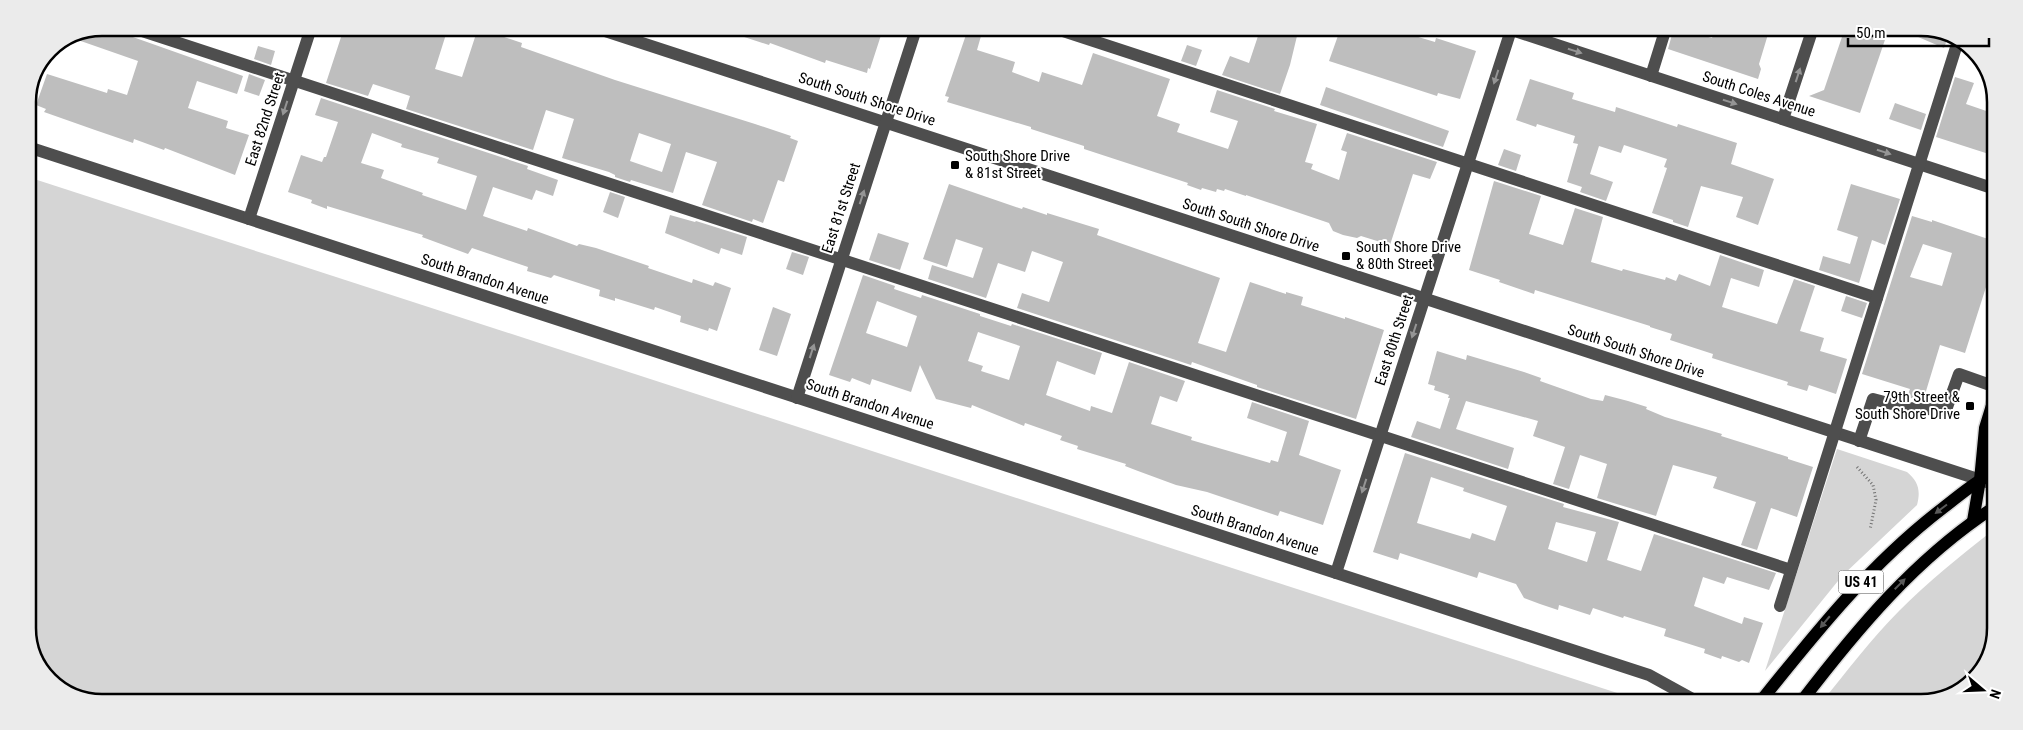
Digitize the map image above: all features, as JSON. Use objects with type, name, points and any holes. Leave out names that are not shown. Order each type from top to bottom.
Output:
[{"type":"main road","points":[[1973,521],[1987,422]]},
{"type":"main road","name":"US 41","points":[[1767,694],[1852,591],[1919,527],[1987,476]]},
{"type":"main road","name":"US 41","points":[[1807,694],[1840,650],[1886,598],[1943,544],[1987,512]]},
{"type":"street","points":[[158,36],[1791,570]]},
{"type":"street","name":"East 82nd Street","points":[[249,219],[308,36]]},
{"type":"street","name":"South South Shore Drive","points":[[623,36],[1987,482]]},
{"type":"street","name":"East 81st Street","points":[[797,398],[914,36]]},
{"type":"street","points":[[1078,36],[1877,298]]},
{"type":"street","name":"East 80th Street","points":[[1336,573],[1510,36]]},
{"type":"street","name":"South Coles Avenue","points":[[1530,36],[1987,186]]},
{"type":"street","points":[[1651,76],[1663,36]]},
{"type":"street","points":[[1784,119],[1810,36]]},
{"type":"street","points":[[1780,606],[1956,46]]},
{"type":"street","name":"South Brandon Avenue","points":[[36,150],[1649,675],[1683,694]]},
{"type":"street","points":[[1859,441],[1873,399],[1907,408],[1946,410],[1959,374],[1987,384]]},
{"type":"path","points":[[1857,467],[1873,485],[1876,500],[1870,530]]},
{"type":"shaded area","points":[[36,180],[1620,694],[102,694],[81,690],[65,683],[50,668],[41,653],[36,632]]},
{"type":"shaded area","points":[[1837,449],[1907,472],[1918,486],[1917,505],[1842,576],[1765,671]]},
{"type":"shaded area","points":[[1987,535],[1987,628],[1983,649],[1975,665],[1958,665],[1958,683],[1938,692],[1921,694],[1828,694],[1869,644],[1921,590]]},
{"type":"building","points":[[102,36],[130,36],[243,76],[237,94],[197,81],[188,108],[228,121],[226,128],[249,135],[235,175],[165,148],[164,150],[134,139],[133,143],[95,130],[44,112],[46,109],[36,105],[47,74],[107,93],[108,89],[127,95],[138,61],[79,40]]},
{"type":"building","points":[[341,36],[445,36],[435,69],[462,77],[475,36],[501,36],[522,43],[521,47],[615,80],[791,136],[790,138],[798,141],[784,182],[778,180],[763,223],[753,219],[752,222],[702,205],[717,162],[686,152],[673,193],[631,180],[630,182],[615,177],[615,175],[609,172],[562,158],[574,119],[546,110],[533,150],[406,109],[410,96],[373,84],[368,96],[326,83]],"holes":[[[639,133],[671,144],[662,172],[630,161]]]},
{"type":"building","points":[[741,36],[881,36],[867,73],[826,60],[825,63],[770,43],[769,45]]},
{"type":"building","points":[[966,36],[981,36],[977,50],[1015,62],[1012,72],[1039,82],[1042,72],[1082,85],[1093,53],[1170,79],[1157,116],[1180,124],[1177,132],[1228,149],[1238,121],[1210,112],[1217,90],[1275,109],[1274,111],[1317,124],[1305,162],[1313,164],[1311,169],[1339,180],[1347,152],[1341,150],[1347,133],[1437,162],[1430,179],[1413,174],[1390,245],[1361,236],[1357,238],[1343,235],[1333,231],[1329,223],[1246,195],[1225,189],[1224,191],[1217,189],[1216,192],[1202,188],[1201,190],[1187,185],[1188,183],[1084,149],[1084,146],[1031,129],[1031,127],[947,102],[949,97],[945,96]]},
{"type":"building","points":[[1258,36],[1297,36],[1280,94],[1222,75],[1230,56],[1249,63]]},
{"type":"building","points":[[1338,36],[1415,36],[1435,42],[1436,38],[1476,51],[1460,99],[1438,93],[1437,96],[1329,61]]},
{"type":"building","points":[[1672,36],[1705,36],[1712,38],[1713,36],[1767,36],[1759,64],[1761,69],[1758,79],[1668,49]]},
{"type":"building","points":[[1842,36],[1886,36],[1860,113],[1809,96],[1824,90]]},
{"type":"building","points":[[1916,36],[1946,42],[1944,48]]},
{"type":"building","points":[[1187,45],[1202,50],[1196,66],[1181,61]]},
{"type":"building","points":[[258,46],[275,51],[271,65],[254,59]]},
{"type":"building","points":[[249,74],[265,80],[259,96],[244,91]]},
{"type":"building","points":[[1955,77],[1974,83],[1966,104],[1987,111],[1987,153],[1936,137]]},
{"type":"building","points":[[1530,79],[1574,93],[1572,99],[1615,112],[1616,107],[1677,127],[1678,124],[1737,143],[1731,164],[1774,179],[1758,225],[1736,217],[1743,197],[1701,186],[1688,227],[1652,213],[1667,168],[1664,167],[1667,159],[1624,145],[1621,153],[1599,146],[1590,174],[1613,182],[1606,201],[1580,192],[1582,187],[1567,182],[1578,144],[1573,143],[1575,136],[1537,124],[1536,127],[1516,120]]},
{"type":"building","points":[[1326,87],[1449,131],[1443,147],[1320,105]]},
{"type":"building","points":[[321,98],[528,166],[527,169],[558,180],[553,196],[536,190],[532,200],[493,187],[483,216],[527,231],[528,228],[577,246],[579,244],[596,248],[692,283],[693,279],[713,286],[715,282],[731,288],[717,331],[709,328],[708,331],[680,322],[681,316],[655,307],[654,310],[615,298],[615,301],[599,296],[600,290],[554,275],[551,278],[527,271],[528,267],[472,248],[468,254],[422,237],[423,235],[327,206],[327,209],[311,203],[312,200],[288,192],[301,155],[322,162],[324,157],[326,157],[338,122],[315,115]],"holes":[[[372,133],[402,144],[401,147],[439,158],[437,163],[477,176],[466,210],[381,178],[384,170],[361,163]]]},
{"type":"building","points":[[1895,103],[1926,114],[1921,130],[1889,119]]},
{"type":"building","points":[[1504,149],[1521,155],[1516,171],[1498,165]]},
{"type":"building","points":[[1494,181],[1541,196],[1529,234],[1563,245],[1575,208],[1603,217],[1591,262],[1665,280],[1666,277],[1676,281],[1679,274],[1710,286],[1720,255],[1764,270],[1759,287],[1731,278],[1722,307],[1777,324],[1794,279],[1815,286],[1800,331],[1824,338],[1820,351],[1847,359],[1836,394],[1809,385],[1807,391],[1787,385],[1788,382],[1712,358],[1713,354],[1670,340],[1672,334],[1650,326],[1535,290],[1534,294],[1469,270]]},
{"type":"building","points":[[949,184],[1022,209],[1023,207],[1047,215],[1047,213],[1099,229],[1097,235],[1220,278],[1198,343],[1226,352],[1250,282],[1286,294],[1286,292],[1303,297],[1301,305],[1384,330],[1356,419],[1257,387],[1257,385],[1192,362],[1191,365],[1017,308],[1022,293],[1049,302],[1063,262],[1032,251],[1025,272],[998,263],[986,298],[928,279],[932,265],[973,278],[983,248],[956,239],[947,267],[923,259]]},
{"type":"building","points":[[1851,184],[1900,199],[1885,245],[1872,240],[1859,283],[1819,270],[1823,256],[1850,264],[1858,237],[1837,230]]},
{"type":"building","points":[[610,192],[625,197],[618,218],[603,212]]},
{"type":"building","points":[[670,215],[747,237],[742,255],[721,248],[719,254],[665,233]]},
{"type":"building","points":[[1912,216],[1932,222],[1932,220],[1987,239],[1987,284],[1965,353],[1940,345],[1923,401],[1907,397],[1910,389],[1862,374]],"holes":[[[1923,244],[1952,253],[1942,286],[1910,277]]]},
{"type":"building","points":[[878,233],[909,243],[900,270],[869,260]]},
{"type":"building","points":[[792,252],[809,257],[803,275],[786,269]]},
{"type":"building","points":[[863,275],[895,286],[894,289],[921,298],[922,295],[1011,326],[1012,324],[1102,353],[1095,375],[1057,361],[1046,395],[1090,411],[1091,406],[1112,413],[1129,362],[1185,381],[1177,402],[1160,396],[1151,424],[1192,437],[1191,440],[1270,463],[1271,460],[1278,462],[1287,432],[1247,418],[1252,402],[1309,421],[1299,455],[1341,470],[1323,525],[1280,511],[1278,516],[1207,492],[1176,485],[1125,466],[1126,464],[1077,449],[1078,446],[1060,440],[1062,436],[1025,423],[1024,426],[972,405],[971,408],[936,399],[920,365],[911,392],[872,379],[870,385],[852,378],[850,382],[829,375]],"holes":[[[877,301],[917,316],[907,347],[866,333]],[[978,332],[1020,346],[1009,380],[981,371],[983,366],[968,361]]]},
{"type":"building","points":[[1846,296],[1867,303],[1862,318],[1841,311]]},
{"type":"building","points":[[773,307],[791,314],[777,356],[759,350]]},
{"type":"building","points":[[1437,351],[1466,360],[1467,355],[1524,372],[1541,378],[1540,381],[1591,399],[1603,401],[1605,395],[1628,401],[1647,407],[1646,409],[1665,417],[1722,434],[1721,436],[1813,467],[1797,517],[1771,508],[1757,550],[1741,545],[1756,502],[1713,488],[1717,477],[1673,465],[1656,516],[1597,498],[1607,464],[1580,455],[1569,489],[1553,484],[1565,447],[1533,436],[1538,421],[1466,401],[1456,429],[1514,448],[1508,469],[1411,437],[1417,421],[1440,429],[1450,398],[1448,398],[1449,395],[1434,390],[1435,386],[1428,384]]},
{"type":"building","points":[[1405,453],[1564,504],[1563,507],[1619,522],[1607,560],[1641,571],[1654,534],[1776,573],[1769,590],[1727,577],[1724,584],[1703,577],[1694,606],[1742,624],[1744,617],[1763,623],[1749,663],[1742,660],[1739,662],[1722,656],[1721,659],[1704,653],[1705,649],[1664,636],[1666,629],[1624,616],[1623,618],[1593,608],[1590,615],[1559,605],[1558,610],[1540,604],[1524,598],[1516,584],[1479,572],[1477,578],[1400,553],[1398,560],[1373,552]],"holes":[[[1431,477],[1464,488],[1463,491],[1507,506],[1495,541],[1472,533],[1470,539],[1417,523]],[[1556,522],[1596,532],[1587,562],[1548,549]]]},
{"type":"place","name":"South Shore Drive & 81st Street","points":[[955,165]]},
{"type":"place","name":"South Shore Drive & 80th Street","points":[[1346,256]]},
{"type":"place","name":"79th Street & South Shore Drive","points":[[1970,406]]}]
